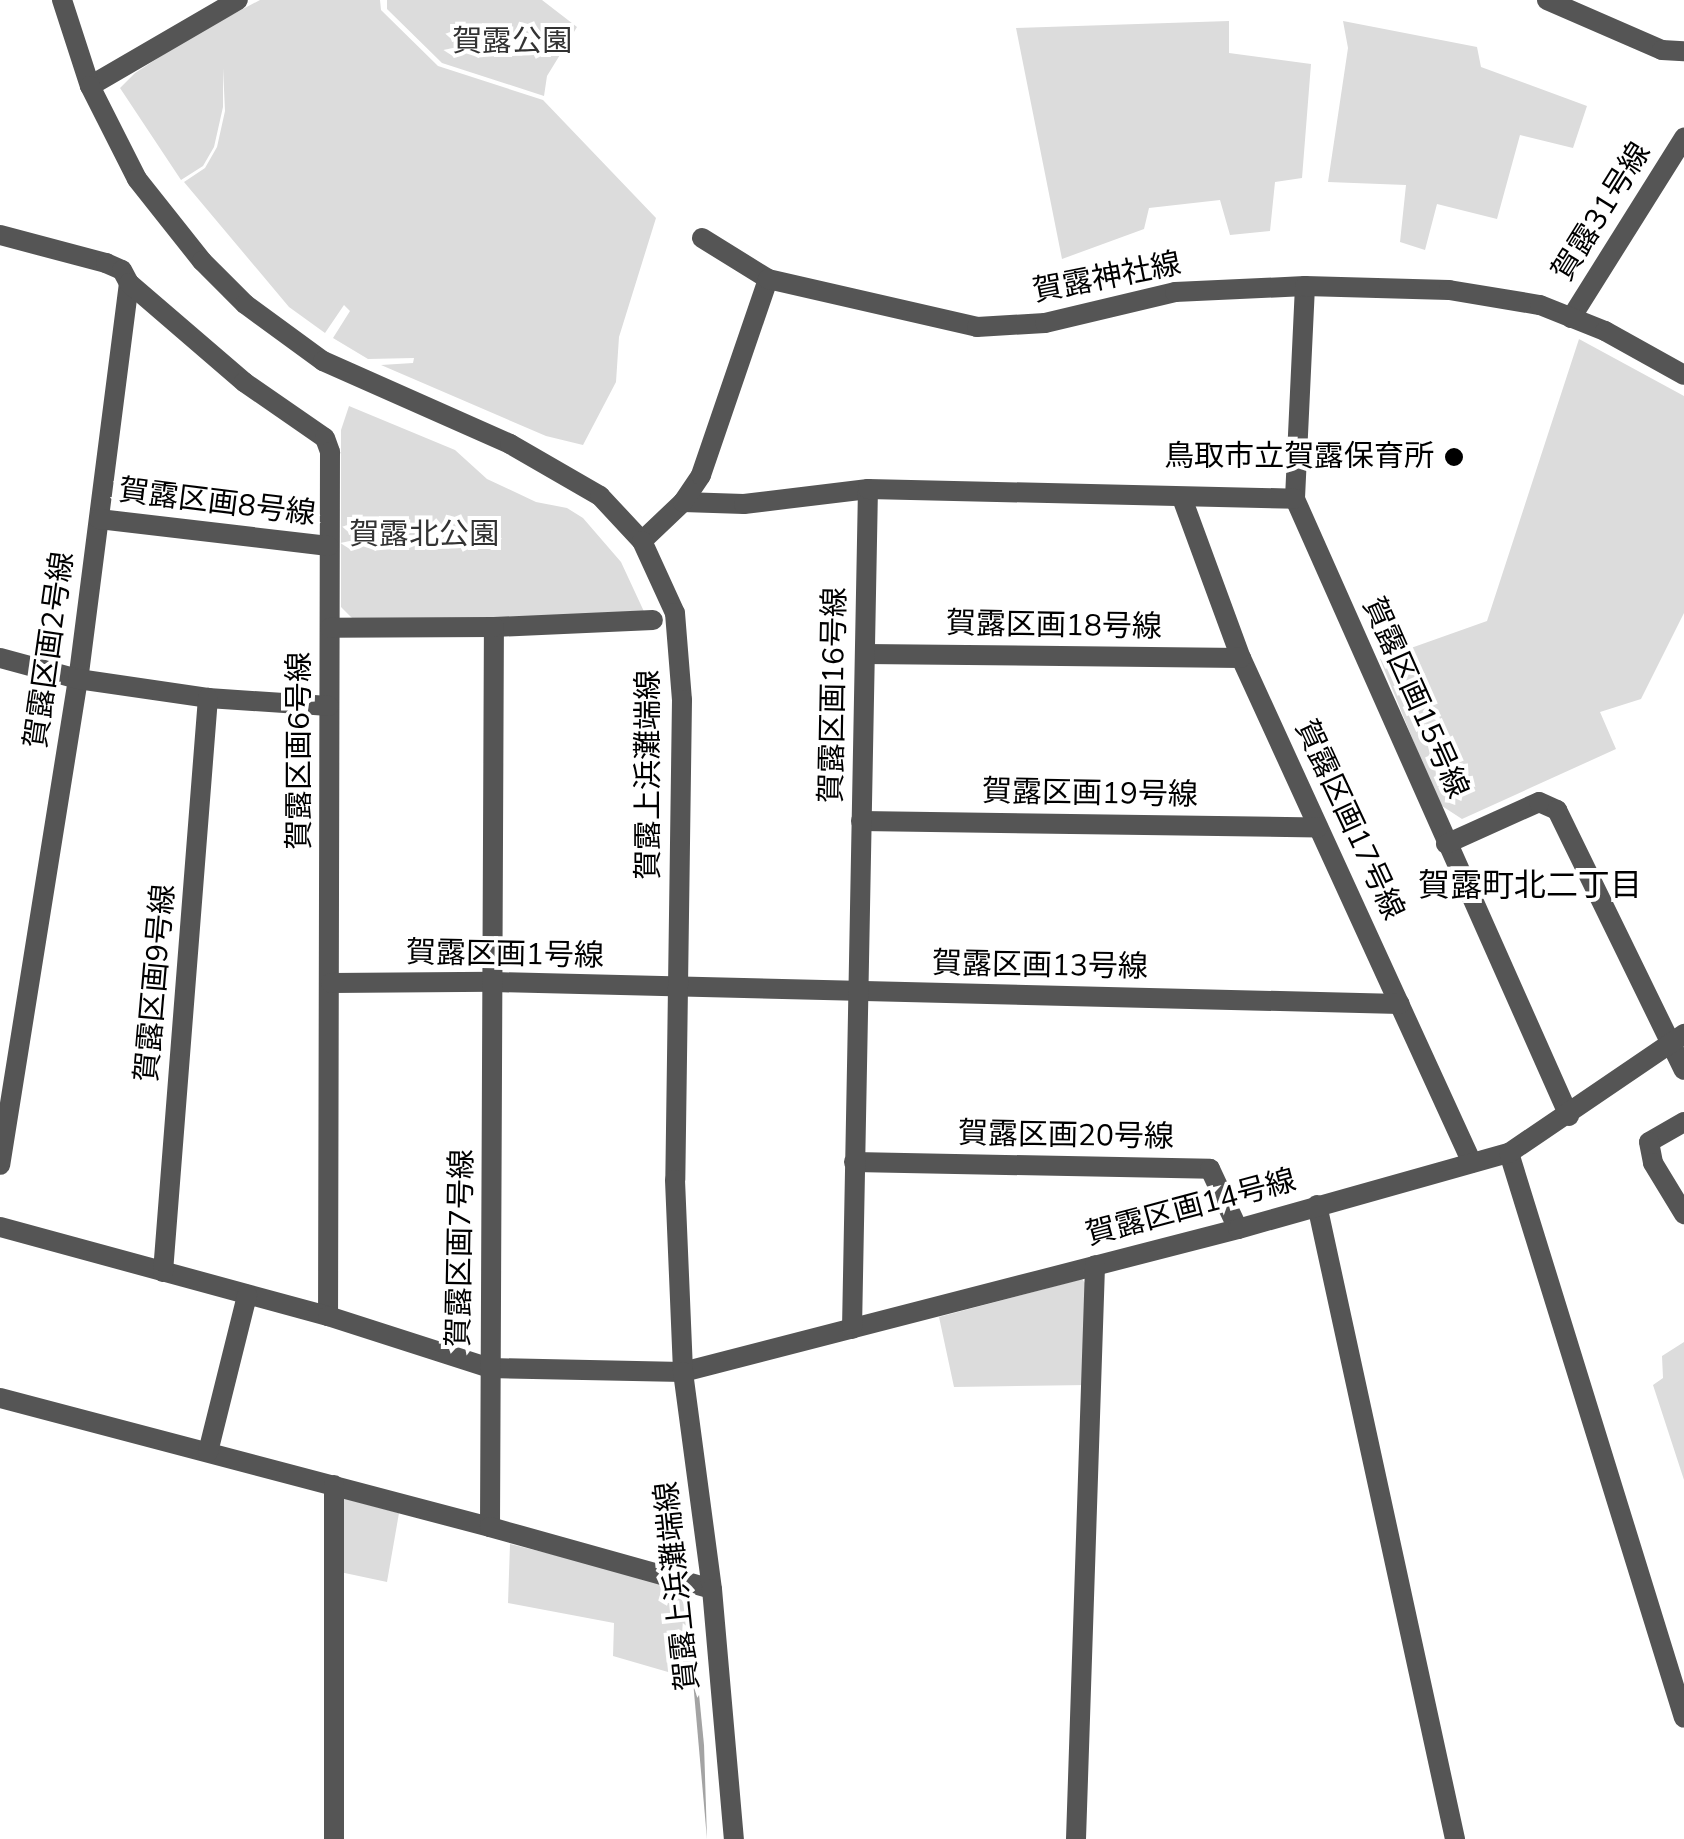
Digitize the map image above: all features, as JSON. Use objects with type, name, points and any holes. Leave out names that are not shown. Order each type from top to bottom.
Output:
[{"type":"street","name":"賀露上浜灘端線","points":[[62,0],[90,86],[137,179],[202,262],[246,304],[322,362],[510,444],[600,496],[642,542],[675,613],[681,683],[675,1180],[683,1372],[712,1589],[734,1839]]},
{"type":"street","points":[[90,86],[238,0]]},
{"type":"street","points":[[1547,0],[1662,50],[1684,51]]},
{"type":"street","name":"賀露31号線","points":[[1571,318],[1684,138]]},
{"type":"street","points":[[0,235],[106,263],[122,270],[129,283]]},
{"type":"street","name":"賀露神社線","points":[[702,238],[768,279],[976,327],[1045,323],[1174,292],[1305,286],[1449,290],[1540,305],[1684,375]]},
{"type":"street","points":[[642,542],[684,502],[701,476],[768,279]]},
{"type":"street","name":"賀露区画2号線","points":[[0,1165],[78,679],[129,283]]},
{"type":"street","name":"賀露区画6号線","points":[[129,283],[244,382],[325,438],[330,452],[328,1316]]},
{"type":"street","name":"賀露区画15号線","points":[[1305,286],[1295,499],[1569,1116]]},
{"type":"street","points":[[684,502],[744,504],[868,489],[1295,499]]},
{"type":"street","name":"賀露区画16号線","points":[[852,1329],[868,489]]},
{"type":"street","name":"賀露区画17号線","points":[[1182,498],[1241,658],[1472,1163]]},
{"type":"street","name":"賀露区画8号線","points":[[99,519],[328,546]]},
{"type":"street","points":[[330,628],[494,627],[652,620]]},
{"type":"street","name":"賀露区画7号線","points":[[490,1527],[494,627]]},
{"type":"street","name":"賀露区画18号線","points":[[865,654],[1241,658]]},
{"type":"street","points":[[0,658],[78,679],[208,698],[329,706]]},
{"type":"street","name":"賀露区画9号線","points":[[163,1272],[208,698]]},
{"type":"street","points":[[1446,844],[1539,802],[1557,810],[1677,1040],[1684,1070]]},
{"type":"street","name":"賀露区画19号線","points":[[861,822],[1318,827]]},
{"type":"street","name":"賀露区画1号線","points":[[331,983],[494,982],[678,990]]},
{"type":"street","name":"賀露区画13号線","points":[[678,990],[1400,1004]]},
{"type":"street","name":"賀露区画14号線","points":[[683,1372],[1238,1229],[1509,1152],[1569,1116],[1677,1040]]},
{"type":"street","points":[[1684,1122],[1650,1142],[1653,1163],[1684,1214]]},
{"type":"street","points":[[1509,1152],[1684,1718]]},
{"type":"street","name":"賀露区画20号線","points":[[854,1162],[1210,1170],[1238,1229]]},
{"type":"street","points":[[1317,1206],[1454,1839]]},
{"type":"street","points":[[0,1226],[328,1316],[490,1368],[683,1372]]},
{"type":"street","points":[[1076,1839],[1095,1265]]},
{"type":"street","points":[[208,1452],[248,1295]]},
{"type":"street","points":[[0,1398],[712,1589]]},
{"type":"street","points":[[334,1485],[334,1839]]},
{"type":"green space","points":[[260,0],[380,0],[381,10],[438,66],[543,100],[656,218],[619,337],[616,382],[583,445],[546,436],[381,365],[413,363],[414,358],[368,359],[333,338],[350,311],[344,305],[325,333],[289,307],[184,182],[205,168],[217,147],[225,111],[223,68],[223,107],[214,147],[203,166],[181,180],[120,88],[135,73],[192,36]]},
{"type":"green space","name":"賀露公園","points":[[387,0],[542,0],[577,27],[547,76],[544,96],[442,63],[387,9]]},
{"type":"green space","points":[[1229,21],[1229,53],[1311,64],[1302,178],[1275,182],[1270,231],[1230,235],[1220,200],[1149,208],[1144,229],[1062,259],[1016,28]]},
{"type":"green space","points":[[1343,21],[1477,47],[1481,67],[1587,106],[1573,148],[1520,135],[1497,219],[1437,204],[1425,250],[1400,242],[1406,185],[1328,182],[1348,48]]},
{"type":"green space","points":[[1579,339],[1684,396],[1684,613],[1641,699],[1600,712],[1616,749],[1462,819],[1439,804],[1380,659],[1487,621]]},
{"type":"green space","name":"賀露北公園","points":[[349,406],[455,450],[487,479],[536,502],[567,508],[583,518],[621,562],[647,618],[352,618],[341,607],[341,430]]},
{"type":"green space","points":[[1082,1279],[1088,1287],[1088,1385],[954,1387],[939,1317]]},
{"type":"green space","points":[[1684,1342],[1684,1480],[1653,1385],[1663,1378],[1662,1356]]},
{"type":"green space","points":[[339,1497],[399,1513],[387,1582],[340,1572]]},
{"type":"green space","points":[[510,1544],[673,1584],[685,1606],[692,1606],[699,1681],[613,1656],[614,1623],[508,1603]]},
{"type":"shaded area","points":[[687,1613],[691,1613],[704,1745],[707,1839]]},
{"type":"place","name":"鳥取市立賀露保育所","points":[[1454,457]]},
{"type":"district","name":"賀露町北二丁目","points":[[1530,886]]}]
